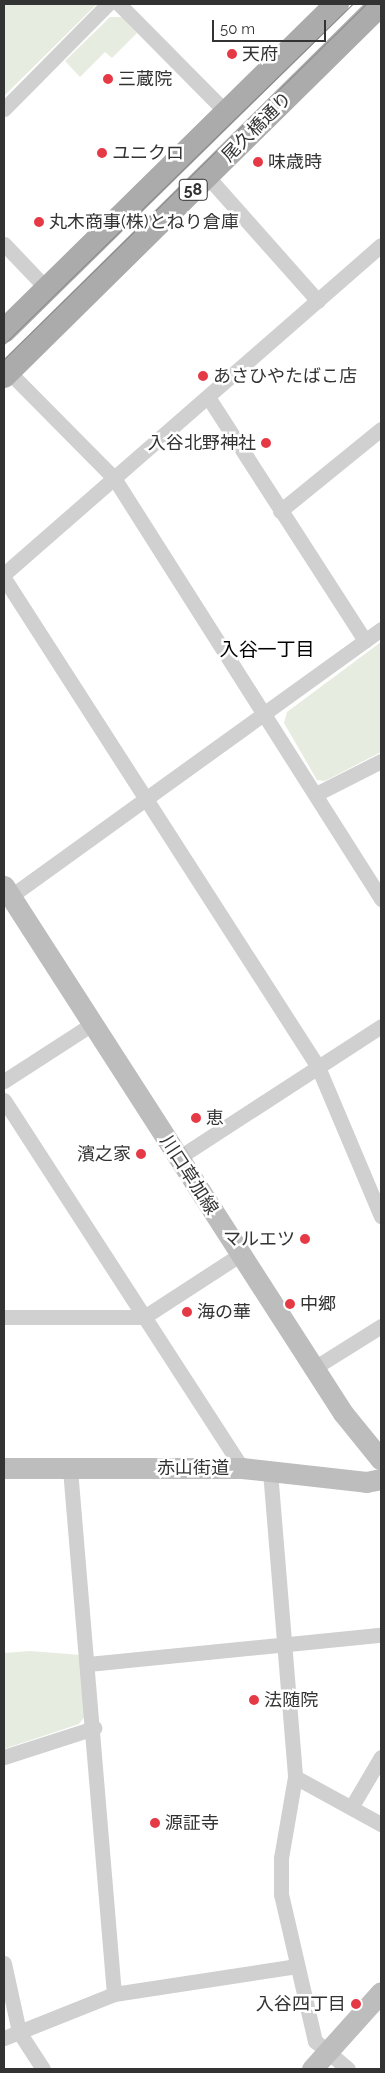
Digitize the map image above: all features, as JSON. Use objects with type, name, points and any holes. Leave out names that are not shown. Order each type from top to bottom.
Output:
[{"type":"main road","name":"尾久橋通り","points":[[4,331],[337,4]]},
{"type":"main road","name":"尾久橋通り","points":[[6,374],[381,4]]},
{"type":"main road","name":"川口草加線","points":[[7,891],[342,1413],[381,1460]]},
{"type":"main road","name":"赤山街道","points":[[4,1468],[242,1468],[366,1482],[381,1479]]},
{"type":"main road","points":[[312,2069],[381,1992]]},
{"type":"street","points":[[4,109],[108,4]]},
{"type":"street","points":[[119,4],[226,112]]},
{"type":"street","points":[[207,176],[318,301]]},
{"type":"street","points":[[4,244],[47,289]]},
{"type":"street","points":[[4,574],[381,245]]},
{"type":"street","points":[[6,374],[114,478],[266,713],[381,899]]},
{"type":"street","points":[[208,397],[365,641]]},
{"type":"street","points":[[280,511],[381,429]]},
{"type":"street","points":[[4,578],[318,1067],[381,1216]]},
{"type":"street","points":[[7,891],[147,799],[381,629]]},
{"type":"street","points":[[316,794],[381,761]]},
{"type":"street","points":[[4,1081],[92,1024]]},
{"type":"street","points":[[178,1158],[381,1026]]},
{"type":"street","points":[[4,1100],[242,1468]]},
{"type":"street","points":[[4,1317],[144,1317],[240,1254]]},
{"type":"street","points":[[314,1368],[381,1326]]},
{"type":"street","points":[[70,1469],[94,1728],[114,1994]]},
{"type":"street","points":[[270,1471],[296,1777],[280,1858],[281,1885],[297,1966],[315,2041],[348,2069]]},
{"type":"street","points":[[88,1664],[381,1636]]},
{"type":"street","points":[[4,1757],[94,1728]]},
{"type":"street","points":[[352,1806],[381,1757]]},
{"type":"street","points":[[296,1777],[352,1806],[381,1824]]},
{"type":"street","points":[[4,1963],[19,2032],[43,2069]]},
{"type":"street","points":[[4,2038],[114,1994],[297,1966]]},
{"type":"shaded area","points":[[4,4],[97,4],[4,96]]},
{"type":"shaded area","points":[[110,17],[122,17],[137,33],[112,58],[105,52],[80,77],[65,61]]},
{"type":"shaded area","points":[[381,642],[381,752],[325,781],[317,780],[284,723],[287,712]]},
{"type":"shaded area","points":[[30,1651],[81,1655],[85,1716],[79,1724],[4,1749],[4,1653]]},
{"type":"tram line","points":[[4,344],[353,4]]},
{"type":"tram line","points":[[4,359],[366,4]]},
{"type":"place","name":"天府","points":[[232,54]]},
{"type":"place","name":"三蔵院","points":[[108,79]]},
{"type":"place","name":"ユニクロ","points":[[102,153]]},
{"type":"place","name":"味歳時","points":[[258,162]]},
{"type":"place","name":"丸木商事(株)とねり倉庫","points":[[39,222]]},
{"type":"place","name":"あさひやたばこ店","points":[[203,376]]},
{"type":"place","name":"入谷北野神社","points":[[266,443]]},
{"type":"place","name":"恵","points":[[196,1118]]},
{"type":"place","name":"濱之家","points":[[141,1154]]},
{"type":"place","name":"マルエツ","points":[[305,1239]]},
{"type":"place","name":"中郷","points":[[290,1304]]},
{"type":"place","name":"海の華","points":[[187,1312]]},
{"type":"place","name":"法随院","points":[[254,1700]]},
{"type":"place","name":"源証寺","points":[[155,1823]]},
{"type":"place","name":"入谷四丁目","points":[[356,2004]]},
{"type":"district","name":"入谷一丁目","points":[[267,650]]}]
